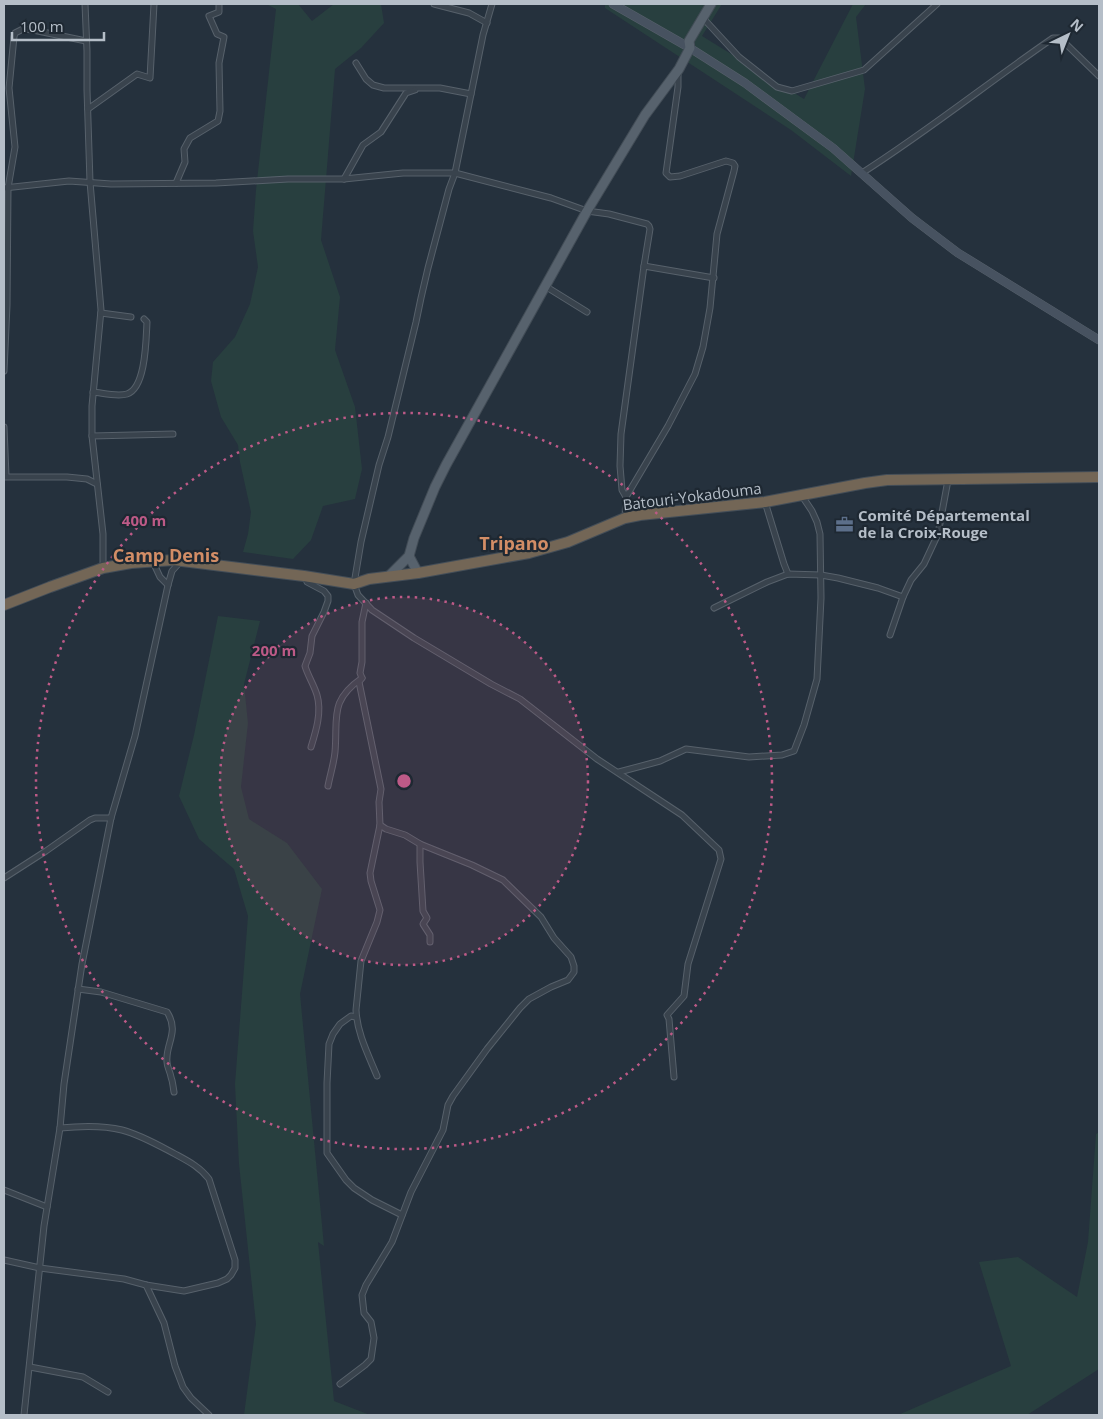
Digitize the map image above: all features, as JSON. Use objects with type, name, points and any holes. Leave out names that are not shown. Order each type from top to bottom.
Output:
[{"type":"highway","name":"Batouri-Yokadouma","points":[[4,605],[103,568],[131,563],[181,560],[354,584],[369,579],[479,563],[550,548],[625,518],[765,502],[865,483],[906,479],[1099,477]]},
{"type":"main road","points":[[389,576],[409,556],[414,538],[442,472],[587,211],[644,115],[679,69],[690,48],[689,41],[711,4]]},
{"type":"main road","points":[[409,556],[418,573]]},
{"type":"street","points":[[85,4],[90,182],[101,313],[92,392],[92,436],[102,534],[103,568]]},
{"type":"street","points":[[88,109],[137,74],[150,78],[154,4]]},
{"type":"street","points":[[176,183],[185,162],[184,150],[190,138],[218,121],[220,111],[219,63],[224,37],[217,34],[209,16],[219,12],[219,4]]},
{"type":"street","points":[[434,4],[469,13],[487,23]]},
{"type":"street","points":[[492,4],[460,140],[455,174],[449,189],[426,276],[388,437],[360,542],[354,584],[358,595],[372,610],[414,638],[520,699],[597,759],[682,816],[719,850],[721,860],[688,964],[684,996],[667,1015],[669,1019],[674,1077]]},
{"type":"street","points":[[613,4],[724,69],[833,148],[917,223],[958,253],[1099,340]]},
{"type":"street","points":[[703,18],[739,57],[778,87],[792,91],[864,70],[937,4]]},
{"type":"street","points":[[4,371],[7,305],[6,188],[16,147],[9,88],[15,33],[23,29],[86,40]]},
{"type":"street","points":[[862,173],[922,133],[1054,38],[1059,38],[1099,76]]},
{"type":"street","points":[[356,63],[366,79],[373,85],[384,88],[440,88],[471,94]]},
{"type":"street","points":[[625,518],[626,497],[668,426],[695,374],[703,347],[714,278],[717,234],[735,166],[733,163],[726,161],[680,176],[670,177],[666,173],[679,69]]},
{"type":"street","points":[[344,179],[363,145],[382,132],[406,93],[421,88]]},
{"type":"street","points":[[6,188],[69,181],[110,184],[242,183],[288,179],[344,179],[403,173],[455,174],[551,198],[587,211],[609,214],[649,226],[621,434],[620,466],[622,490],[626,497]]},
{"type":"street","points":[[644,266],[714,278]]},
{"type":"street","points":[[545,286],[587,312]]},
{"type":"street","points":[[101,313],[131,317]]},
{"type":"street","points":[[92,392],[117,395],[134,391],[138,385],[145,357],[147,322],[144,318]]},
{"type":"street","points":[[4,427],[5,477],[67,477],[87,479],[97,484]]},
{"type":"street","points":[[92,436],[173,434]]},
{"type":"street","points":[[87,479],[96,474]]},
{"type":"street","points":[[890,635],[911,580],[924,564],[938,534],[948,479]]},
{"type":"street","points":[[618,772],[660,761],[686,750],[749,757],[782,755],[794,751],[818,679],[820,542],[817,522],[802,496]]},
{"type":"street","points":[[765,502],[788,574]]},
{"type":"street","points":[[24,1415],[47,1207],[84,955],[111,818],[137,727],[168,585],[172,571],[181,560]]},
{"type":"street","points":[[153,562],[160,577],[168,585]]},
{"type":"street","points":[[714,608],[761,584],[788,574],[821,575],[850,580],[903,597]]},
{"type":"street","points":[[304,576],[307,582],[324,591],[328,596],[326,606],[312,636],[310,653],[305,666],[318,697],[316,732],[311,747]]},
{"type":"street","points":[[366,603],[362,622],[362,662],[360,673],[362,678],[360,682],[380,789],[380,825],[370,873],[380,910],[361,961],[356,995],[356,1017],[365,1049],[377,1076]]},
{"type":"street","points":[[328,786],[335,754],[338,706],[344,693],[352,684],[362,678]]},
{"type":"street","points":[[4,878],[90,820],[95,818],[111,818]]},
{"type":"street","points":[[340,1384],[371,1359],[374,1338],[371,1322],[364,1313],[362,1295],[368,1280],[392,1242],[411,1192],[443,1130],[448,1105],[452,1096],[520,1008],[529,999],[551,987],[566,982],[572,976],[574,969],[574,961],[554,938],[541,917],[503,880],[380,825]]},
{"type":"street","points":[[420,844],[423,911],[427,918],[423,924],[430,935],[430,942]]},
{"type":"street","points":[[78,989],[101,992],[167,1012],[171,1018],[172,1032],[167,1062],[174,1092]]},
{"type":"street","points":[[356,1017],[351,1016],[340,1024],[329,1044],[327,1153],[354,1188],[386,1208],[402,1215]]},
{"type":"street","points":[[4,1260],[40,1268],[184,1291],[227,1279],[235,1268],[234,1252],[209,1179],[204,1172],[186,1160],[136,1135],[109,1128],[84,1126],[60,1128]]},
{"type":"street","points":[[4,1190],[47,1207]]},
{"type":"street","points":[[146,1285],[164,1323],[175,1366],[184,1387],[191,1398],[208,1415]]},
{"type":"street","points":[[30,1367],[83,1377],[108,1392]]},
{"type":"green space","points":[[266,4],[298,4],[312,21],[334,4],[381,4],[384,23],[361,48],[335,69],[321,240],[340,297],[335,350],[355,407],[362,469],[355,499],[323,506],[311,540],[293,559],[243,552],[251,512],[238,445],[221,417],[211,381],[213,362],[235,337],[250,304],[258,267],[253,231],[276,9]]},
{"type":"green space","points":[[605,4],[722,4],[702,36],[804,99],[853,4],[866,4],[856,17],[865,89],[851,176],[791,130],[605,8]]},
{"type":"green space","points":[[218,616],[260,621],[244,684],[248,723],[241,787],[249,819],[287,843],[322,889],[300,994],[324,1246],[318,1242],[334,1401],[370,1415],[244,1415],[256,1324],[239,1164],[235,1084],[248,916],[234,869],[199,839],[179,796],[194,735]]},
{"type":"green space","points":[[1099,1132],[1099,1369],[1027,1415],[898,1415],[1011,1366],[979,1262],[1018,1257],[1077,1297],[1088,1242],[1096,1134]]},
{"type":"place","name":"Comité Départemental de la Croix-Rouge","points":[[844,524]]},
{"type":"district","name":"Tripano","points":[[514,543]]},
{"type":"district","name":"Camp Denis","points":[[166,555]]}]
